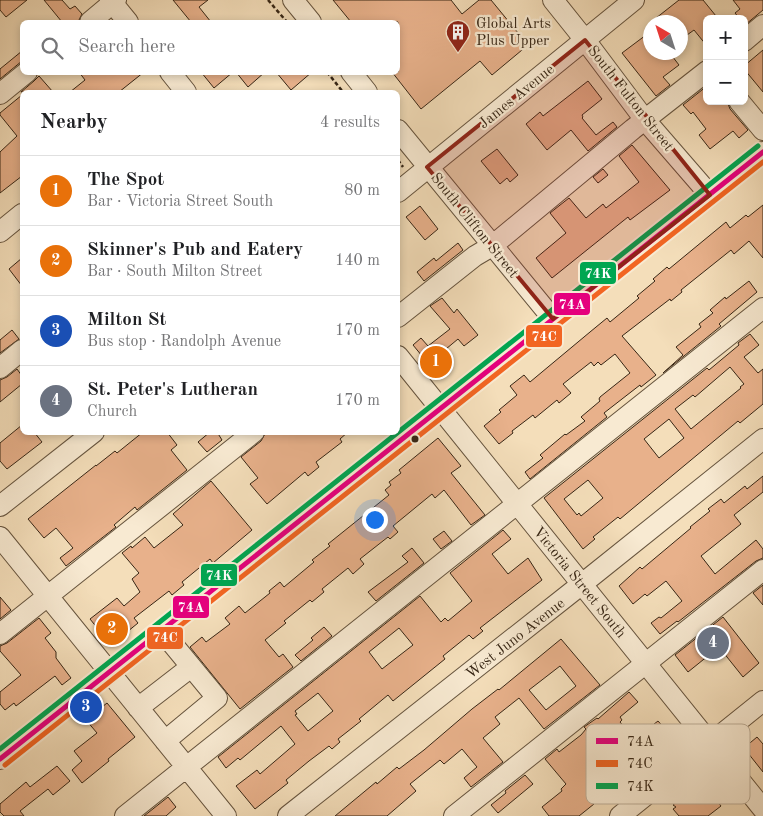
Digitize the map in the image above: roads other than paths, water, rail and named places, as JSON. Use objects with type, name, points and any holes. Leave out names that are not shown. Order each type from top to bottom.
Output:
[{"type":"street","points":[[293,0],[309,20]]},
{"type":"street","name":"South Fulton Street","points":[[553,0],[645,120],[710,195]]},
{"type":"street","name":"James Avenue","points":[[400,190],[634,0]]},
{"type":"street","points":[[92,20],[113,1],[127,20]]},
{"type":"street","points":[[748,38],[763,25]]},
{"type":"street","points":[[400,316],[475,256],[492,246],[703,74]]},
{"type":"street","points":[[0,94],[23,75]]},
{"type":"street","points":[[353,75],[365,90]]},
{"type":"street","points":[[742,105],[763,130]]},
{"type":"street","name":"South Clifton Street","points":[[400,133],[553,319]]},
{"type":"street","points":[[0,759],[763,152]]},
{"type":"street","points":[[0,232],[20,216]]},
{"type":"street","points":[[125,816],[763,308]]},
{"type":"street","points":[[0,368],[20,352]]},
{"type":"street","name":"Victoria Street South","points":[[400,359],[695,724]]},
{"type":"street","points":[[0,506],[90,435]]},
{"type":"street","points":[[0,634],[250,435]]},
{"type":"street","name":"West Juno Avenue","points":[[288,816],[763,439]]},
{"type":"street","points":[[0,537],[226,816]]},
{"type":"street","points":[[454,816],[763,570]]},
{"type":"street","points":[[161,630],[217,698],[165,741]]},
{"type":"street","points":[[138,708],[191,667]]},
{"type":"street","points":[[734,724],[763,701]]},
{"type":"street","name":"Victoria Street South","points":[[750,793],[763,809]]},
{"type":"street","points":[[620,816],[635,804]]},
{"type":"place","name":"Global Arts Plus Upper","points":[[458,53]]},
{"type":"place","name":"The Spot","points":[[436,362]]},
{"type":"place","name":"Skinner's Pub and Eatery","points":[[112,629]]},
{"type":"place","name":"St. Peter's Lutheran","points":[[713,643]]},
{"type":"place","name":"Milton St","points":[[86,707]]}]
